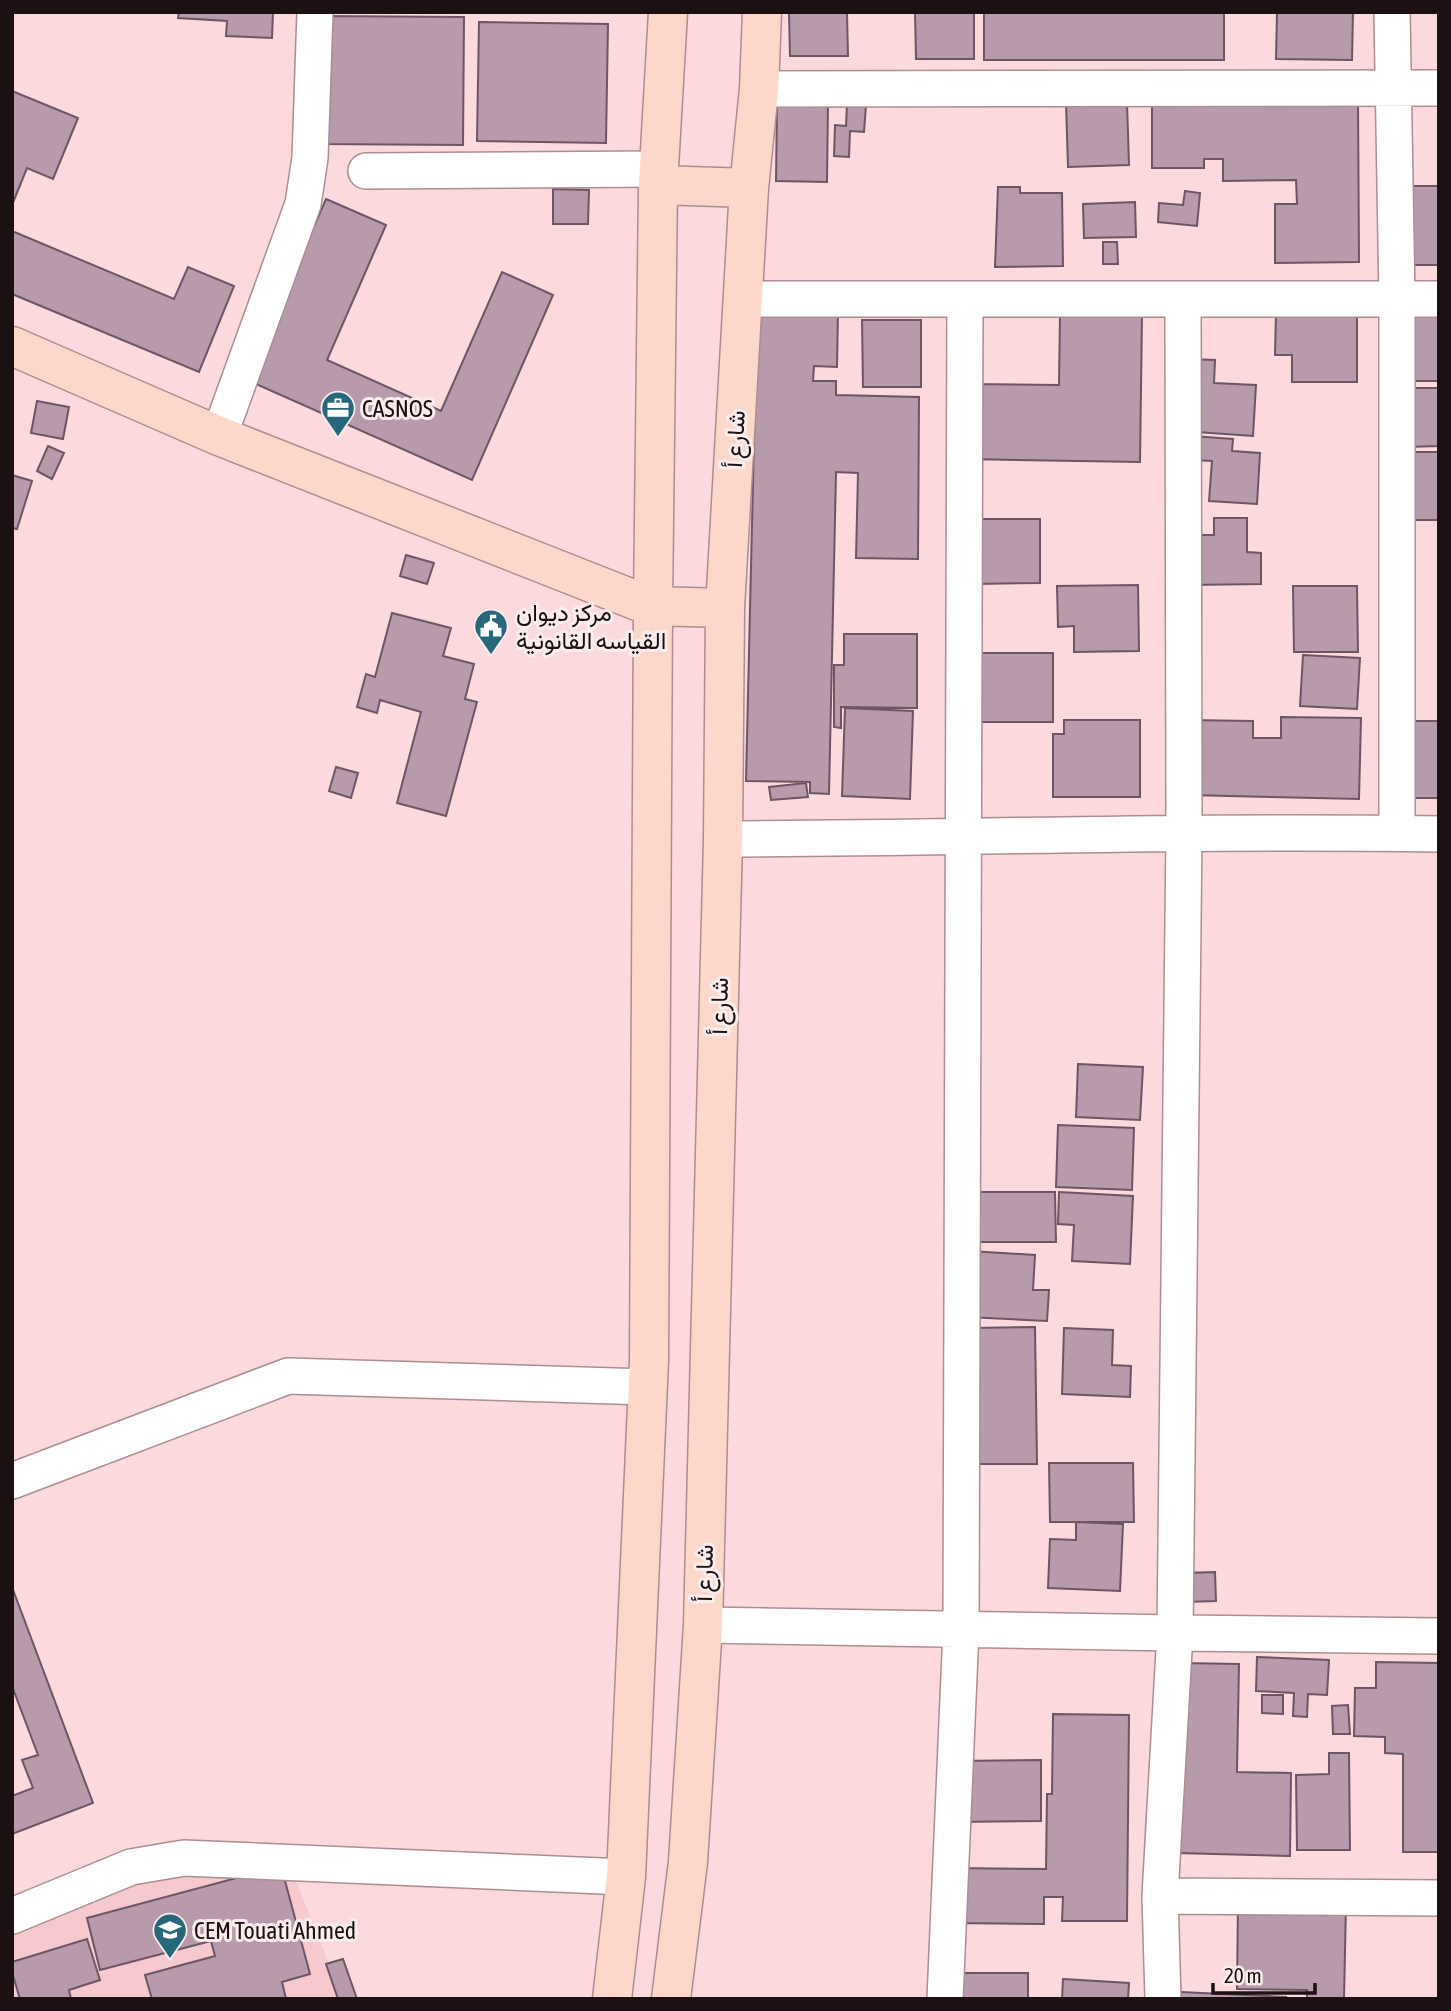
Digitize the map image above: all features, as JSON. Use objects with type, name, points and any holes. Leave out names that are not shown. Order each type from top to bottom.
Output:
[{"type":"street","points":[[219,436],[303,204],[310,158],[315,12]]},
{"type":"street","points":[[612,1999],[626,1877],[648,1387],[659,177],[668,12]]},
{"type":"street","name":"شارع أ","points":[[671,1999],[688,1862],[703,1625],[723,839],[725,608],[749,188],[760,89],[762,12]]},
{"type":"street","points":[[1392,12],[1397,298],[1397,833]]},
{"type":"street","points":[[760,89],[1439,88]]},
{"type":"street","points":[[366,171],[659,177],[749,188]]},
{"type":"street","points":[[743,299],[1439,299]]},
{"type":"street","points":[[945,1999],[961,1630],[965,299]]},
{"type":"street","points":[[1163,1999],[1160,1896],[1175,1633],[1184,832],[1183,299]]},
{"type":"street","points":[[12,346],[219,436],[653,606],[725,608]]},
{"type":"street","points":[[723,839],[964,838],[1184,832],[1439,834]]},
{"type":"street","points":[[12,1480],[288,1376],[648,1387]]},
{"type":"street","points":[[703,1625],[1439,1636]]},
{"type":"street","points":[[12,1916],[131,1867],[184,1858],[626,1877]]},
{"type":"street","points":[[1160,1896],[1439,1898]]},
{"type":"shaded area","name":"CEM Touati Ahmed","points":[[156,1866],[292,1871],[343,1999],[12,1999],[12,1920]]},
{"type":"building","points":[[179,12],[273,12],[272,38],[226,36],[227,21],[178,18]]},
{"type":"building","points":[[789,12],[847,12],[848,56],[790,56]]},
{"type":"building","points":[[915,12],[974,12],[974,59],[916,59]]},
{"type":"building","points":[[984,12],[1224,12],[1224,60],[984,60]]},
{"type":"building","points":[[1277,12],[1353,12],[1352,60],[1276,59]]},
{"type":"building","points":[[320,16],[464,17],[463,145],[320,144]]},
{"type":"building","points":[[479,22],[608,24],[606,143],[477,141]]},
{"type":"building","points":[[12,91],[78,118],[53,179],[27,168],[12,205]]},
{"type":"building","points":[[1152,100],[1358,100],[1359,262],[1275,263],[1275,204],[1297,204],[1296,180],[1223,181],[1223,159],[1204,159],[1204,168],[1152,168]]},
{"type":"building","points":[[777,102],[828,103],[827,182],[776,181]]},
{"type":"building","points":[[1127,102],[1129,165],[1068,167],[1066,103]]},
{"type":"building","points":[[847,104],[866,105],[864,132],[850,131],[849,157],[834,156],[835,125],[846,126]]},
{"type":"building","points":[[1404,186],[1439,186],[1439,265],[1403,265]]},
{"type":"building","points":[[998,187],[1020,187],[1020,193],[1062,193],[1063,266],[995,267]]},
{"type":"building","points":[[553,189],[589,190],[588,224],[553,224]]},
{"type":"building","points":[[1185,191],[1200,193],[1197,226],[1158,222],[1159,203],[1183,205]]},
{"type":"building","points":[[326,199],[386,225],[327,360],[441,411],[502,272],[553,295],[472,480],[247,380]]},
{"type":"building","points":[[1135,202],[1136,237],[1084,238],[1083,204]]},
{"type":"building","points":[[12,231],[174,299],[188,267],[234,286],[199,372],[12,294]]},
{"type":"building","points":[[1103,242],[1117,242],[1118,264],[1103,264]]},
{"type":"building","points":[[757,311],[838,313],[837,367],[814,366],[813,381],[836,381],[836,395],[919,397],[918,559],[856,558],[858,473],[836,472],[829,794],[810,793],[810,782],[746,781]]},
{"type":"building","points":[[1276,312],[1357,312],[1357,382],[1292,382],[1292,355],[1275,355]]},
{"type":"building","points":[[1439,313],[1439,381],[1411,381],[1410,314]]},
{"type":"building","points":[[1060,315],[1142,316],[1140,462],[964,459],[965,384],[1059,385]]},
{"type":"building","points":[[862,320],[921,320],[921,387],[863,387]]},
{"type":"building","points":[[1189,359],[1215,360],[1214,383],[1256,385],[1253,436],[1197,432]]},
{"type":"building","points":[[1406,388],[1439,388],[1439,446],[1406,447]]},
{"type":"building","points":[[37,401],[69,407],[63,439],[31,433]]},
{"type":"building","points":[[1192,436],[1233,439],[1232,451],[1260,453],[1257,504],[1209,501],[1212,461],[1191,460]]},
{"type":"building","points":[[48,446],[64,453],[52,479],[37,471]]},
{"type":"building","points":[[1404,452],[1439,452],[1439,520],[1404,520]]},
{"type":"building","points":[[12,475],[32,481],[17,529],[12,528]]},
{"type":"building","points":[[1214,518],[1247,518],[1247,552],[1261,553],[1261,584],[1189,585],[1189,535],[1214,535]]},
{"type":"building","points":[[975,519],[1040,519],[1040,583],[975,584]]},
{"type":"building","points":[[406,555],[434,563],[427,584],[400,576]]},
{"type":"building","points":[[1138,585],[1139,651],[1074,652],[1074,626],[1058,627],[1057,586]]},
{"type":"building","points":[[1293,586],[1357,586],[1358,652],[1294,652]]},
{"type":"building","points":[[392,613],[451,628],[443,656],[474,664],[465,699],[477,702],[446,816],[397,803],[421,712],[380,700],[377,713],[357,707],[366,674],[375,677]]},
{"type":"building","points":[[844,634],[917,634],[917,708],[841,707],[841,728],[834,727],[834,665],[844,665]]},
{"type":"building","points":[[968,653],[1053,653],[1053,722],[967,722]]},
{"type":"building","points":[[1303,655],[1360,658],[1357,709],[1300,706]]},
{"type":"building","points":[[845,708],[913,711],[910,799],[842,796]]},
{"type":"building","points":[[1281,717],[1361,718],[1359,799],[1187,795],[1189,720],[1253,721],[1253,738],[1281,738]]},
{"type":"building","points":[[1064,720],[1140,720],[1140,797],[1053,797],[1053,734],[1064,734]]},
{"type":"building","points":[[1409,721],[1439,721],[1439,798],[1410,798]]},
{"type":"building","points":[[336,767],[358,773],[351,798],[329,791]]},
{"type":"building","points":[[806,783],[808,797],[771,800],[769,787]]},
{"type":"building","points":[[1078,1064],[1143,1067],[1140,1120],[1076,1117]]},
{"type":"building","points":[[1058,1125],[1134,1128],[1132,1190],[1056,1187]]},
{"type":"building","points":[[975,1192],[1055,1192],[1056,1242],[975,1242]]},
{"type":"building","points":[[1059,1192],[1133,1196],[1130,1264],[1072,1261],[1074,1225],[1058,1224]]},
{"type":"building","points":[[970,1251],[1035,1255],[1033,1290],[1049,1290],[1047,1321],[967,1317]]},
{"type":"building","points":[[1035,1327],[1037,1464],[976,1464],[975,1328]]},
{"type":"building","points":[[1064,1328],[1113,1330],[1112,1365],[1131,1366],[1130,1397],[1062,1394]]},
{"type":"building","points":[[1049,1463],[1133,1463],[1134,1522],[1050,1522]]},
{"type":"building","points":[[1076,1522],[1123,1524],[1120,1591],[1048,1588],[1050,1539],[1076,1540]]},
{"type":"building","points":[[1215,1572],[1216,1601],[1184,1602],[1183,1573]]},
{"type":"building","points":[[12,1587],[93,1803],[12,1834],[12,1796],[33,1788],[22,1760],[38,1755],[12,1686]]},
{"type":"building","points":[[1257,1657],[1329,1660],[1327,1695],[1308,1694],[1307,1717],[1293,1716],[1294,1693],[1256,1691]]},
{"type":"building","points":[[1376,1662],[1439,1663],[1439,1852],[1403,1852],[1403,1754],[1385,1753],[1385,1737],[1354,1736],[1355,1688],[1376,1688]]},
{"type":"building","points":[[1181,1663],[1239,1664],[1237,1772],[1291,1773],[1290,1856],[1177,1853]]},
{"type":"building","points":[[1262,1695],[1283,1695],[1283,1714],[1262,1713]]},
{"type":"building","points":[[1348,1705],[1350,1734],[1333,1734],[1332,1706]]},
{"type":"building","points":[[1053,1714],[1129,1715],[1127,1921],[1062,1921],[1063,1897],[1044,1897],[1044,1924],[953,1923],[954,1868],[1046,1869],[1047,1794],[1052,1794]]},
{"type":"building","points":[[1329,1753],[1349,1753],[1350,1850],[1297,1850],[1296,1775],[1329,1774]]},
{"type":"building","points":[[1041,1760],[1041,1821],[955,1822],[955,1761]]},
{"type":"building","points":[[281,1866],[310,1974],[282,1982],[286,1999],[152,1999],[145,1975],[215,1956],[211,1941],[100,1970],[87,1918]]},
{"type":"building","points":[[1238,1901],[1346,1903],[1344,1999],[1307,1999],[1307,1990],[1237,1989]]},
{"type":"building","points":[[87,1939],[100,1980],[69,1990],[71,1999],[20,1999],[12,1972],[12,1962]]},
{"type":"building","points":[[343,1959],[357,1999],[338,1999],[326,1964]]},
{"type":"building","points":[[957,1973],[1028,1973],[1028,1999],[957,1999]]},
{"type":"building","points":[[1063,1979],[1129,1983],[1128,1999],[1062,1999]]},
{"type":"building","points":[[1181,1992],[1286,1997],[1286,1999],[1180,1999]]},
{"type":"place","name":"CASNOS","points":[[338,438]]},
{"type":"place","name":"مركز ديوان القياسه القانونية","points":[[491,656]]},
{"type":"place","name":"CEM Touati Ahmed","points":[[170,1960]]}]
